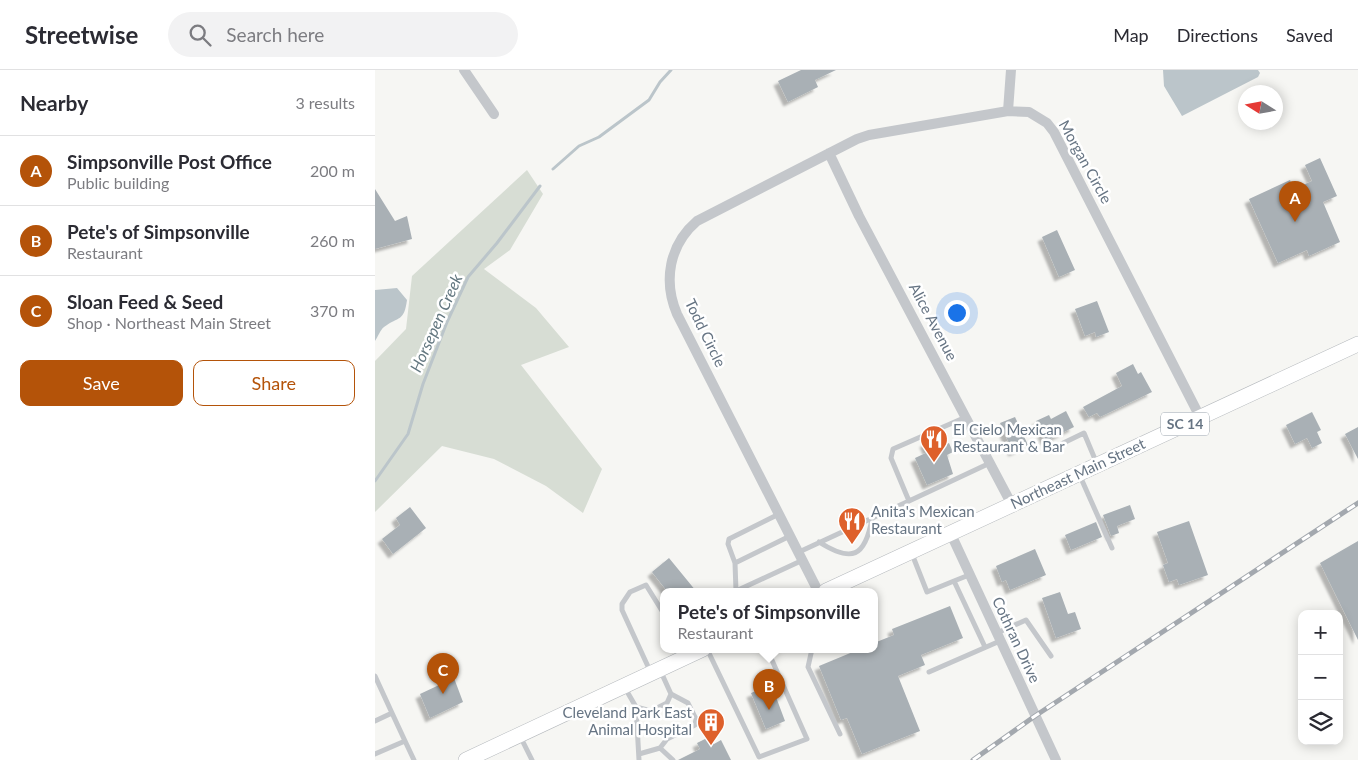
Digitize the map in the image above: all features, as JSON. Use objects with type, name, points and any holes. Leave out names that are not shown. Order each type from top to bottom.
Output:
[{"type":"main road","name":"Northeast Main Street","points":[[832,588],[1358,344]]},
{"type":"main road","points":[[466,760],[691,653]]},
{"type":"street","points":[[464,70],[494,114]]},
{"type":"street","points":[[1009,111],[1011,70]]},
{"type":"street","name":"Morgan Circle","points":[[829,152],[869,135],[1009,111],[1029,112],[1041,119],[1054,132],[1077,174],[1200,417]]},
{"type":"street","name":"Alice Avenue","points":[[829,152],[859,216],[1012,505]]},
{"type":"street","name":"Todd Circle","points":[[817,588],[673,305],[669,288],[671,263],[681,239],[697,221],[829,152]]},
{"type":"street","name":"Cothran Drive","points":[[950,532],[1056,760]]},
{"type":"lane","points":[[909,501],[891,458],[893,449],[966,417]]},
{"type":"lane","points":[[1053,448],[1084,433],[1097,464]]},
{"type":"lane","points":[[742,588],[801,556],[819,542],[990,463]]},
{"type":"lane","points":[[1078,473],[1112,548]]},
{"type":"lane","points":[[736,588],[735,563],[728,544],[729,539],[779,514]]},
{"type":"lane","points":[[819,542],[835,552],[849,555],[859,550],[868,539],[872,519]]},
{"type":"lane","points":[[735,563],[790,536]]},
{"type":"lane","points":[[911,551],[927,592],[969,575]]},
{"type":"lane","points":[[954,581],[985,647]]},
{"type":"lane","points":[[624,686],[636,707],[639,757],[660,748],[667,738],[695,725],[696,719],[688,703],[671,694],[655,671],[622,610],[622,604],[630,592],[645,585],[660,608]]},
{"type":"lane","points":[[929,672],[985,647],[1026,620],[1051,656]]},
{"type":"lane","points":[[699,653],[759,757],[807,739],[769,653]]},
{"type":"lane","points":[[811,653],[808,666],[840,734]]},
{"type":"lane","points":[[375,676],[414,760]]},
{"type":"lane","points":[[375,690],[383,693]]},
{"type":"lane","points":[[636,707],[651,711],[667,703],[671,694]]},
{"type":"lane","points":[[375,721],[392,713]]},
{"type":"lane","points":[[520,735],[532,760]]},
{"type":"lane","points":[[375,754],[405,741]]},
{"type":"lane","points":[[660,748],[673,760]]},
{"type":"shaded area","points":[[1163,70],[1258,70],[1260,73],[1258,77],[1242,85],[1238,85],[1238,87],[1182,116],[1164,86]]},
{"type":"shaded area","points":[[527,170],[543,194],[510,250],[484,269],[536,308],[569,347],[521,365],[602,469],[583,513],[546,486],[494,459],[442,446],[375,512],[375,361],[406,329],[412,276]]},
{"type":"shaded area","points":[[397,288],[407,300],[404,312],[400,318],[383,328],[375,341],[375,290]]},
{"type":"building","points":[[801,70],[836,70],[815,80],[818,87],[788,102],[778,81]]},
{"type":"building","points":[[1320,158],[1337,196],[1323,202],[1340,242],[1309,256],[1307,250],[1278,263],[1249,199],[1290,180],[1294,189],[1312,181],[1305,165]]},
{"type":"building","points":[[375,189],[395,221],[407,216],[412,239],[375,249]]},
{"type":"building","points":[[1057,230],[1075,270],[1059,277],[1042,237]]},
{"type":"building","points":[[1097,301],[1109,332],[1096,337],[1095,332],[1085,336],[1075,309]]},
{"type":"building","points":[[1133,364],[1138,374],[1141,372],[1152,392],[1100,417],[1097,413],[1089,417],[1083,407],[1122,386],[1116,373]]},
{"type":"building","points":[[1066,411],[1074,427],[1046,441],[1036,421],[1049,415],[1051,419]]},
{"type":"building","points":[[1312,412],[1321,430],[1317,432],[1322,443],[1312,448],[1307,438],[1295,444],[1286,425]]},
{"type":"building","points":[[1015,417],[1028,445],[1013,452],[1000,423]]},
{"type":"building","points":[[1358,427],[1358,459],[1345,434]]},
{"type":"building","name":"El Cielo Mexican Restaurant & Bar","points":[[940,435],[944,445],[949,443],[953,452],[947,455],[953,474],[927,485],[915,458],[928,452],[924,443]]},
{"type":"building","points":[[1130,505],[1135,519],[1117,526],[1119,533],[1111,536],[1103,515]]},
{"type":"building","points":[[410,507],[426,528],[393,554],[382,539],[400,525],[396,518]]},
{"type":"building","points":[[1189,521],[1208,575],[1179,585],[1177,579],[1169,582],[1163,565],[1168,563],[1157,532]]},
{"type":"building","points":[[1096,522],[1102,537],[1071,550],[1065,535]]},
{"type":"building","points":[[1358,541],[1358,640],[1320,563]]},
{"type":"building","points":[[1035,549],[1046,575],[1010,590],[1006,580],[1002,582],[996,566]]},
{"type":"building","points":[[669,558],[694,588],[665,588],[652,572]]},
{"type":"building","points":[[1060,592],[1068,614],[1075,612],[1081,629],[1056,638],[1042,598]]},
{"type":"building","points":[[950,606],[963,638],[921,655],[925,665],[898,676],[920,731],[862,754],[847,718],[841,720],[819,666],[850,653],[878,653],[878,641],[894,635],[892,629]]},
{"type":"building","points":[[454,678],[463,702],[430,718],[420,694]]},
{"type":"building","points":[[766,687],[771,699],[776,697],[785,721],[766,729],[751,693]]},
{"type":"building","name":"Cleveland Park East Animal Hospital","points":[[711,736],[714,744],[721,740],[731,760],[678,760],[700,749],[697,743]]},
{"type":"waterway","name":"Horsepen Creek","points":[[553,169],[579,146],[599,137],[649,100],[660,82],[671,70]]},
{"type":"waterway","name":"Horsepen Creek","points":[[375,481],[408,434],[423,384],[447,322],[468,277],[497,243],[540,186]]},
{"type":"railway","points":[[973,760],[1035,716],[1358,503]]},
{"type":"place","name":"Simpsonville Post Office","points":[[1295,222]]},
{"type":"place","name":"El Cielo Mexican Restaurant & Bar","points":[[934,463]]},
{"type":"place","name":"Anita's Mexican Restaurant","points":[[852,545]]},
{"type":"place","name":"Sloan Feed & Seed","points":[[443,694]]},
{"type":"place","name":"Pete's of Simpsonville","points":[[769,710]]},
{"type":"place","name":"Cleveland Park East Animal Hospital","points":[[711,746]]}]
